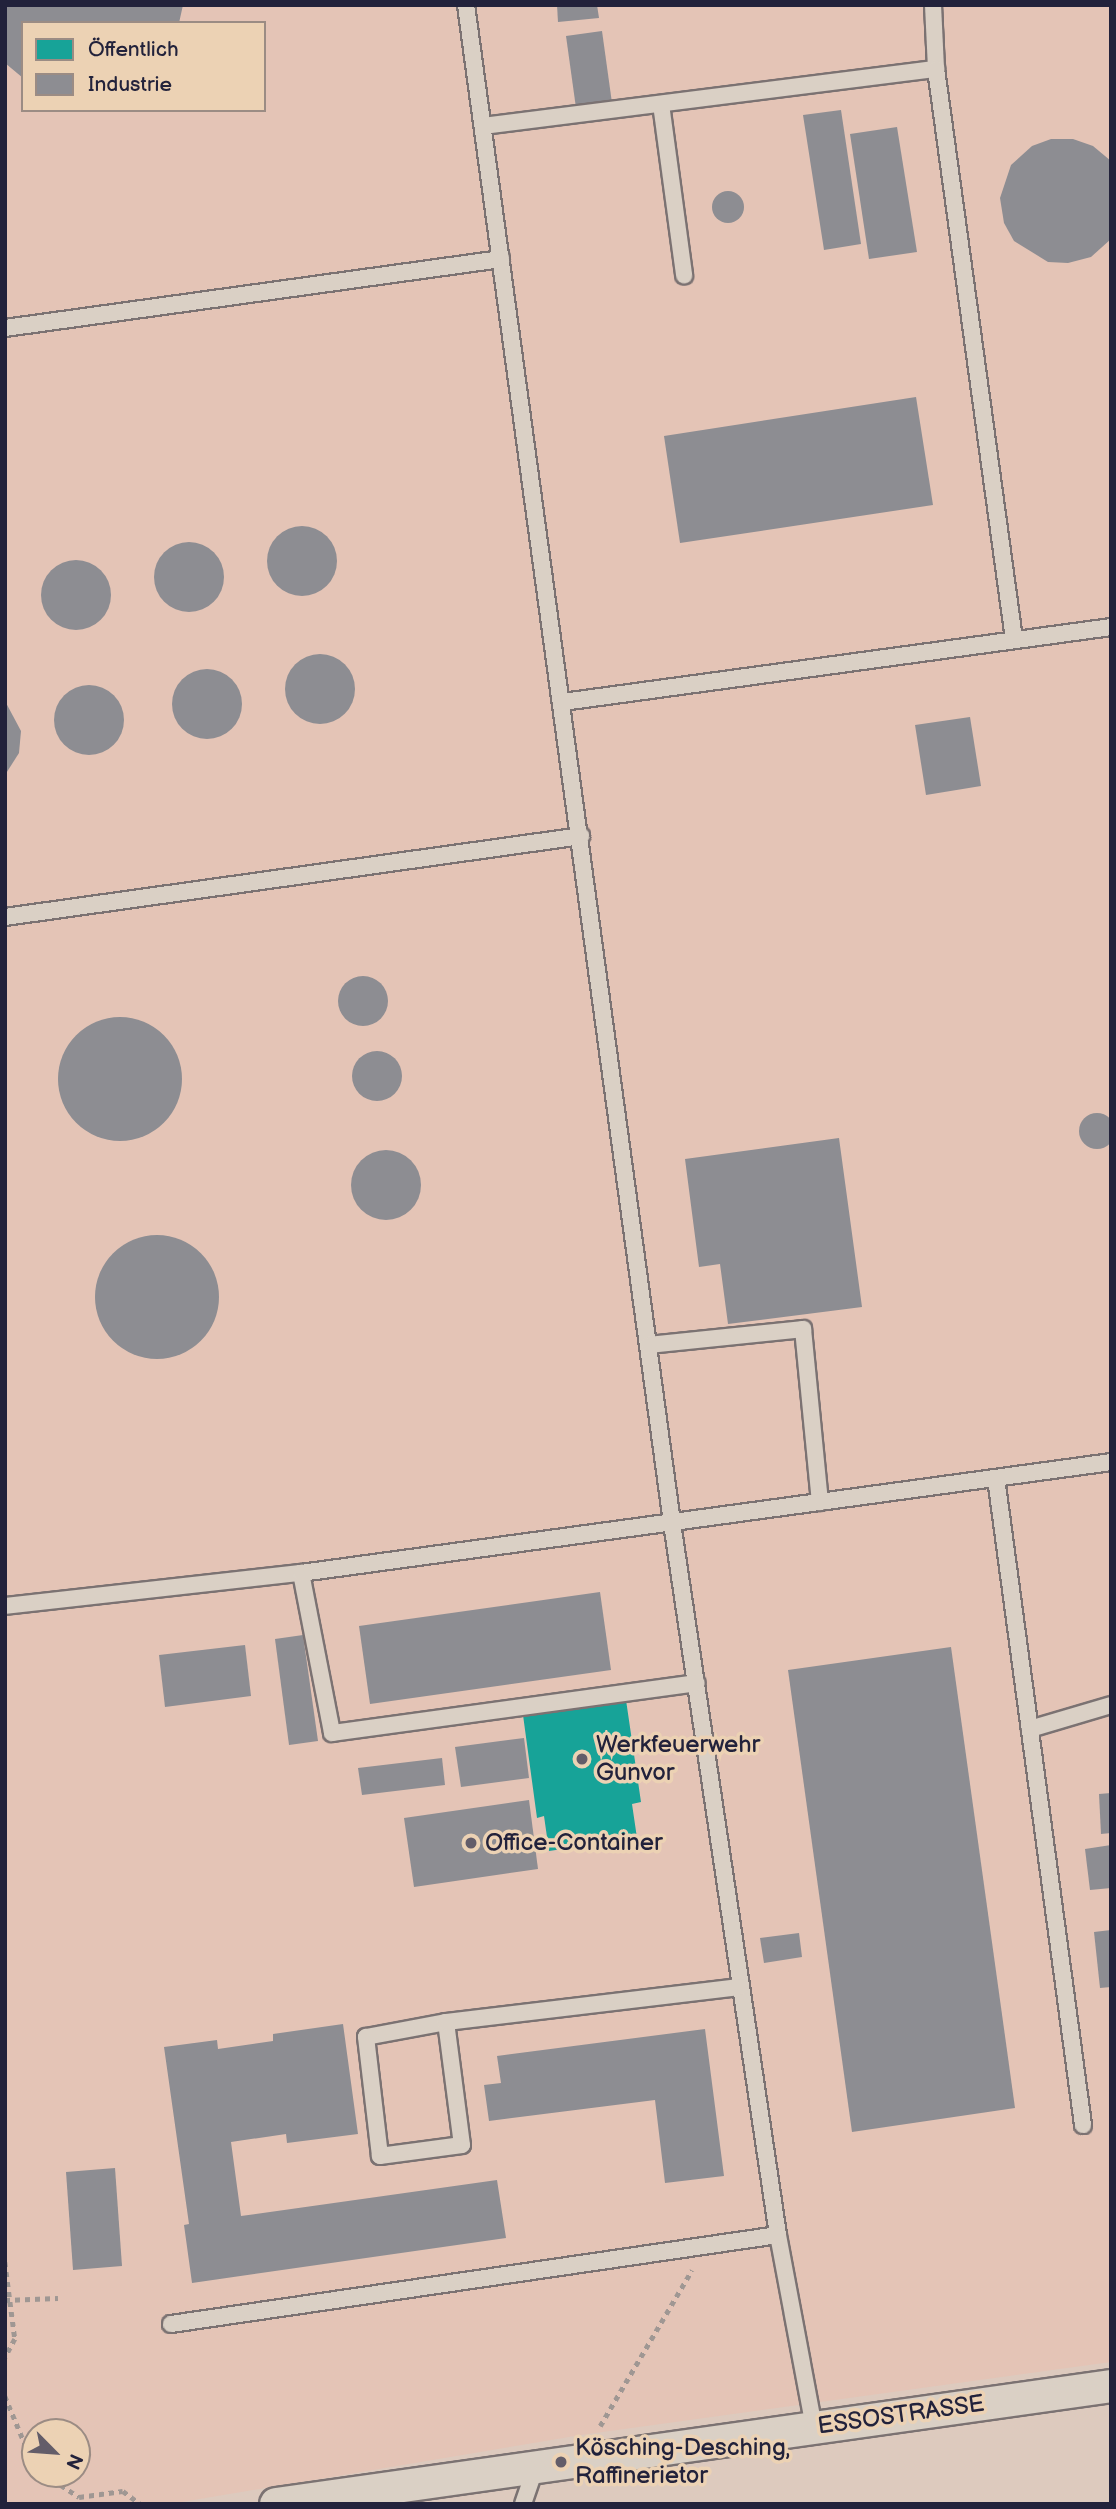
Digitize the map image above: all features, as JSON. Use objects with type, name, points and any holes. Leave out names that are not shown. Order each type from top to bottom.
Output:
[{"type":"street","name":"ESSOSTRASSE","points":[[276,2504],[1111,2386]]},
{"type":"lane","points":[[466,5],[563,702],[672,1523],[778,2235],[814,2427]]},
{"type":"lane","points":[[933,5],[936,69],[1014,639]]},
{"type":"lane","points":[[482,126],[936,69]]},
{"type":"lane","points":[[661,104],[684,275]]},
{"type":"lane","points":[[5,328],[501,259]]},
{"type":"lane","points":[[563,702],[1111,627]]},
{"type":"lane","points":[[5,916],[581,836]]},
{"type":"lane","points":[[649,1345],[803,1329],[820,1502]]},
{"type":"lane","points":[[5,1606],[301,1573],[1111,1462]]},
{"type":"lane","points":[[996,1478],[1083,2125]]},
{"type":"lane","points":[[301,1573],[332,1733],[697,1683]]},
{"type":"lane","points":[[1030,1729],[1111,1705]]},
{"type":"lane","points":[[446,2022],[462,2145],[380,2157],[366,2036],[446,2022],[740,1987]]},
{"type":"lane","points":[[171,2324],[778,2235]]},
{"type":"lane","points":[[523,2504],[536,2466]]},
{"type":"path","points":[[580,2461],[706,2246]]},
{"type":"path","points":[[5,2262],[15,2339],[5,2358]]},
{"type":"path","points":[[8,2300],[58,2298]]},
{"type":"path","points":[[5,2396],[21,2434]]},
{"type":"path","points":[[65,2488],[79,2497],[123,2491],[140,2504]]},
{"type":"shaded area","points":[[5,5],[1111,5],[1111,2362],[581,2435],[170,2504],[5,2504]]},
{"type":"building: Öffentlich","name":"Werkfeuerwehr Gunvor","points":[[626,1700],[641,1802],[632,1804],[637,1838],[549,1851],[544,1816],[537,1818],[523,1715]]},
{"type":"building: Industrie","points":[[5,5],[183,5],[179,21],[21,21],[21,76],[5,63]]},
{"type":"building: Industrie","points":[[557,5],[597,5],[599,18],[558,22]]},
{"type":"building: Industrie","points":[[602,31],[612,103],[576,108],[566,36]]},
{"type":"building: Industrie","points":[[841,110],[861,244],[824,250],[803,115]]},
{"type":"building: Industrie","points":[[897,127],[917,252],[869,259],[850,134]]},
{"type":"building: Industrie","points":[[1051,139],[1073,139],[1093,146],[1111,161],[1111,239],[1091,257],[1068,263],[1048,262],[1014,241],[1004,223],[1000,198],[1011,165],[1032,146]]},
{"type":"building: Industrie","points":[[728,191],[739,196],[744,207],[739,218],[728,223],[717,218],[712,207],[717,196]]},
{"type":"building: Industrie","points":[[916,397],[933,505],[680,543],[664,436]]},
{"type":"building: Industrie","points":[[309,526],[322,532],[331,541],[335,547],[335,575],[327,586],[316,594],[295,596],[277,586],[269,575],[267,554],[277,536],[288,528]]},
{"type":"building: Industrie","points":[[196,542],[209,548],[218,557],[222,563],[222,591],[214,602],[203,610],[182,612],[164,602],[156,591],[154,570],[164,552],[175,544]]},
{"type":"building: Industrie","points":[[83,560],[96,566],[105,575],[109,581],[109,609],[101,620],[90,628],[69,630],[51,620],[43,609],[41,588],[51,570],[62,562]]},
{"type":"building: Industrie","points":[[327,654],[340,660],[349,669],[353,675],[353,703],[345,714],[334,722],[313,724],[295,714],[287,703],[285,682],[295,664],[306,656]]},
{"type":"building: Industrie","points":[[214,669],[227,675],[236,684],[240,690],[240,718],[232,729],[221,737],[200,739],[182,729],[174,718],[172,697],[182,679],[193,671]]},
{"type":"building: Industrie","points":[[96,685],[109,691],[118,700],[122,706],[122,734],[114,745],[103,753],[82,755],[64,745],[56,734],[54,713],[64,695],[75,687]]},
{"type":"building: Industrie","points":[[5,701],[21,731],[19,753],[5,775]]},
{"type":"building: Industrie","points":[[970,717],[981,786],[926,795],[915,725]]},
{"type":"building: Industrie","points":[[363,976],[381,983],[388,1001],[381,1019],[363,1026],[345,1019],[338,1001],[345,983]]},
{"type":"building: Industrie","points":[[120,1017],[144,1021],[164,1035],[178,1055],[182,1079],[178,1103],[164,1123],[144,1137],[120,1141],[96,1137],[76,1123],[62,1103],[58,1079],[62,1055],[76,1035],[96,1021]]},
{"type":"building: Industrie","points":[[377,1051],[395,1058],[402,1076],[395,1094],[377,1101],[359,1094],[352,1076],[359,1058]]},
{"type":"building: Industrie","points":[[1097,1113],[1110,1118],[1115,1131],[1110,1144],[1097,1149],[1084,1144],[1079,1131],[1084,1118]]},
{"type":"building: Industrie","points":[[839,1138],[862,1307],[728,1324],[720,1264],[699,1267],[685,1159]]},
{"type":"building: Industrie","points":[[393,1150],[406,1156],[415,1165],[419,1171],[419,1199],[411,1210],[400,1218],[379,1220],[361,1210],[353,1199],[351,1178],[361,1160],[372,1152]]},
{"type":"building: Industrie","points":[[157,1235],[181,1239],[201,1253],[215,1273],[219,1297],[215,1321],[201,1341],[181,1355],[157,1359],[133,1355],[113,1341],[99,1321],[95,1297],[99,1273],[113,1253],[133,1239]]},
{"type":"building: Industrie","points":[[600,1592],[611,1670],[370,1704],[359,1626]]},
{"type":"building: Industrie","points":[[303,1635],[318,1741],[289,1745],[275,1639]]},
{"type":"building: Industrie","points":[[245,1645],[251,1696],[165,1707],[159,1655]]},
{"type":"building: Industrie","points":[[951,1647],[1015,2108],[852,2132],[788,1670]]},
{"type":"building: Industrie","points":[[524,1738],[529,1778],[461,1787],[455,1747]]},
{"type":"building: Industrie","points":[[442,1758],[445,1785],[362,1795],[358,1768]]},
{"type":"building: Industrie","points":[[1111,1793],[1111,1833],[1101,1834],[1099,1794]]},
{"type":"building: Industrie","name":"Office-Container","points":[[529,1800],[538,1869],[414,1887],[404,1818]]},
{"type":"building: Industrie","points":[[1111,1845],[1111,1888],[1090,1890],[1085,1849]]},
{"type":"building: Industrie","points":[[1111,1930],[1111,1987],[1100,1988],[1094,1932]]},
{"type":"building: Industrie","points":[[799,1933],[802,1957],[764,1963],[760,1938]]},
{"type":"building: Industrie","points":[[343,2024],[358,2134],[287,2143],[286,2134],[231,2142],[241,2216],[497,2180],[506,2238],[192,2283],[184,2225],[189,2224],[164,2047],[217,2040],[218,2049],[273,2041],[273,2034]]},
{"type":"building: Industrie","points":[[705,2029],[724,2176],[665,2183],[655,2100],[489,2121],[484,2085],[501,2083],[497,2056]]},
{"type":"building: Industrie","points":[[115,2168],[122,2266],[73,2270],[66,2172]]},
{"type":"place","name":"Werkfeuerwehr Gunvor","points":[[582,1759]]},
{"type":"place","name":"Office-Container","points":[[471,1843]]},
{"type":"place","name":"Kösching-Desching, Raffinerietor","points":[[561,2462]]}]
